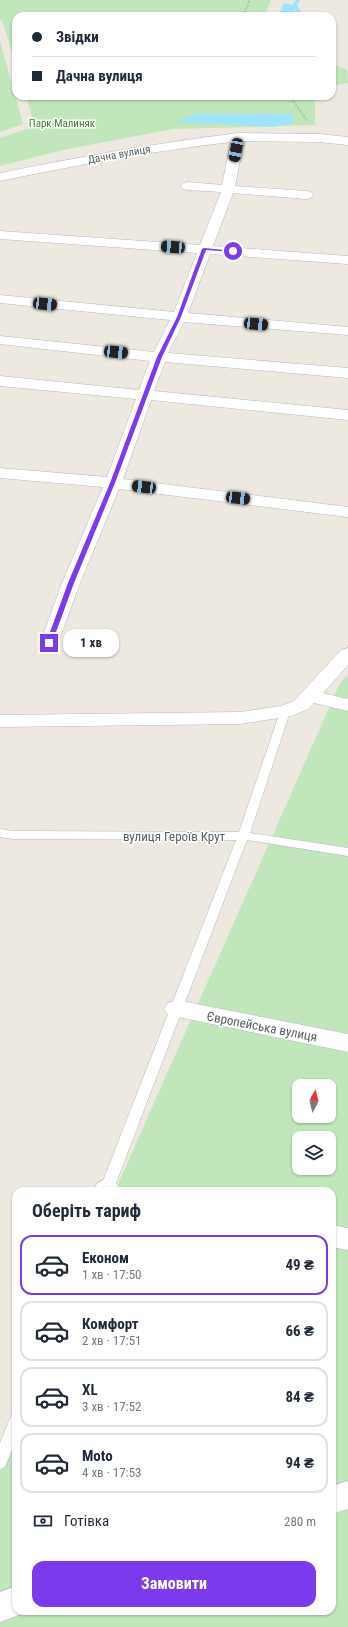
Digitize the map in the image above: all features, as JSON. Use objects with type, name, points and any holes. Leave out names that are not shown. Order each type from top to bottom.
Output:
[{"type":"street","name":"Дачна вулиця","points":[[0,177],[68,163],[180,144],[238,137],[319,138],[348,141]]},
{"type":"street","points":[[49,643],[71,583],[113,483],[159,357],[179,317],[228,190],[238,137]]},
{"type":"street","points":[[188,186],[306,195]]},
{"type":"street","points":[[0,235],[348,260]]},
{"type":"street","points":[[0,299],[179,317],[348,331]]},
{"type":"street","points":[[0,340],[159,357],[348,373]]},
{"type":"street","points":[[0,381],[348,416]]},
{"type":"street","points":[[0,473],[113,483],[348,512]]},
{"type":"street","points":[[0,721],[240,718],[285,712],[301,705],[348,654]]},
{"type":"street","points":[[310,696],[348,705]]},
{"type":"street","name":"Європейська вулиця","points":[[176,1009],[348,1043]]},
{"type":"street","points":[[336,1237],[348,1239]]},
{"type":"street","points":[[336,1499],[348,1495]]},
{"type":"street","points":[[0,1607],[12,1603]]},
{"type":"lane","points":[[109,1187],[243,836],[285,712]]},
{"type":"lane","name":"вулиця Героїв Крут","points":[[0,833],[13,835],[243,836],[348,852]]},
{"type":"lane","points":[[0,1462],[12,1431]]},
{"type":"path","points":[[245,12],[250,0]]},
{"type":"path","points":[[293,100],[319,138]]},
{"type":"green space","points":[[0,0],[271,0],[266,12],[12,12],[12,52],[2,20],[0,20]]},
{"type":"green space","points":[[0,41],[12,84],[12,100],[16,100],[23,124],[0,132]]},
{"type":"green space","points":[[336,65],[347,70],[348,83],[336,85]]},
{"type":"green space","name":"Парк Малиняк","points":[[27,100],[315,100],[315,125],[173,129],[63,150],[0,166],[0,138],[35,126]]},
{"type":"green space","points":[[348,675],[348,1627],[0,1627],[0,1451],[12,1424],[12,1615],[336,1615],[336,1187],[117,1187],[340,683]]},
{"type":"water","points":[[284,3],[295,5],[295,12],[280,12]]},
{"type":"water","points":[[198,114],[293,114],[292,124],[272,127],[174,121]]},
{"type":"waterway","points":[[298,0],[295,5],[299,12]]},
{"type":"route","points":[[49,643],[71,583],[113,483],[159,357],[179,317],[204,249],[233,251]]}]
